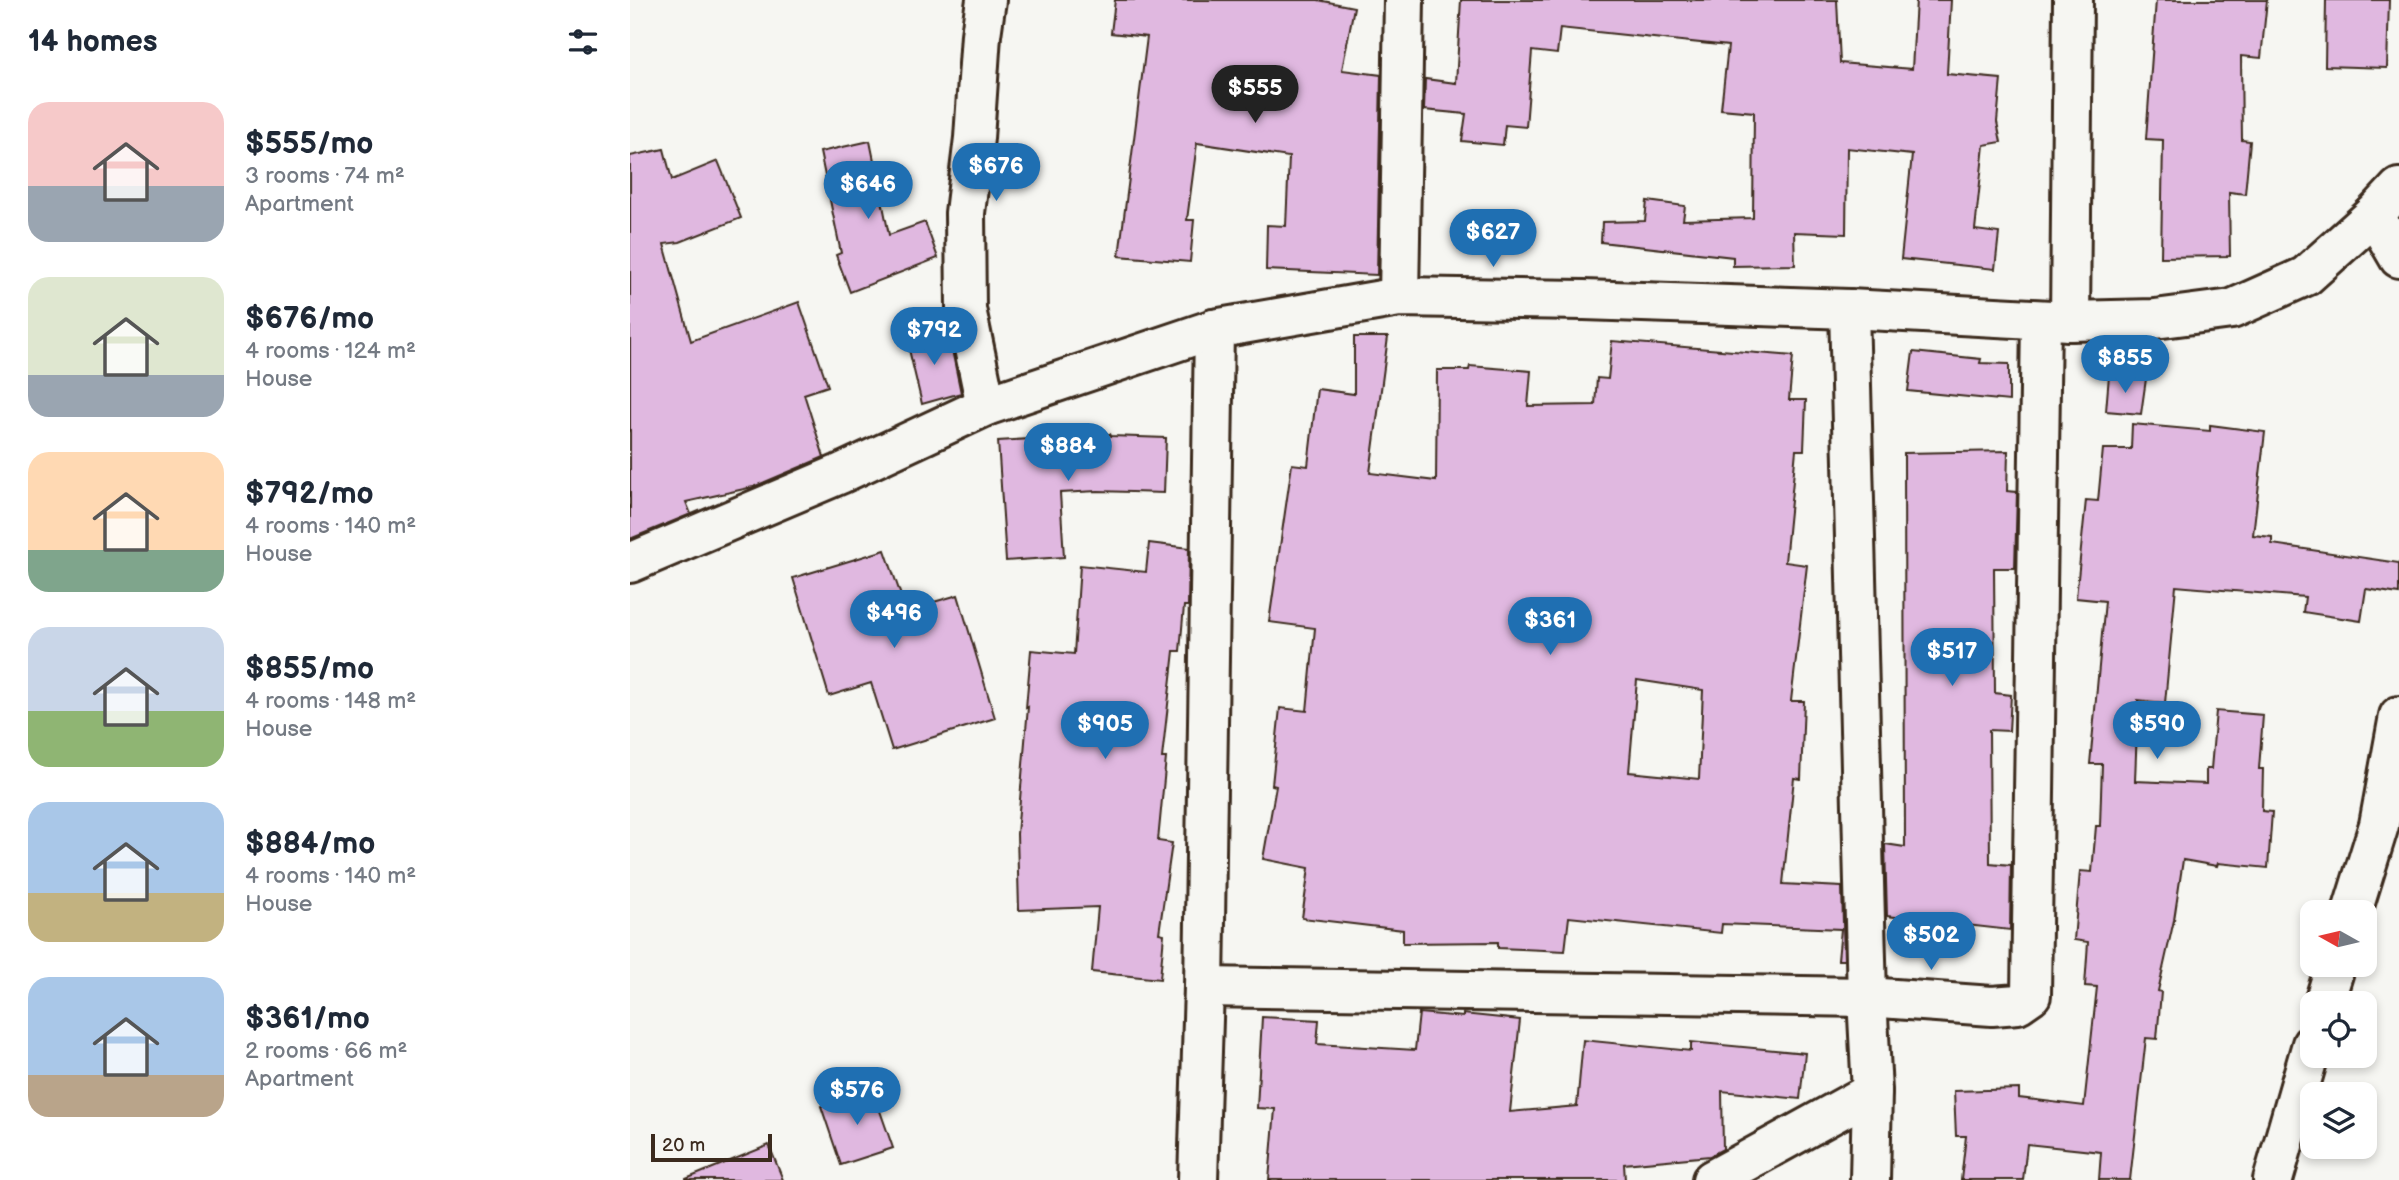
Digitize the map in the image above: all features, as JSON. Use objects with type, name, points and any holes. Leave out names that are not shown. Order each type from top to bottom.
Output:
[{"type":"street","points":[[986,0],[965,213],[966,309],[986,406]]},
{"type":"street","points":[[1399,297],[1404,0]]},
{"type":"street","points":[[1204,987],[1867,997],[1992,1006],[2018,1004],[2031,995],[2056,321],[2073,0]]},
{"type":"street","points":[[630,563],[840,474],[986,406],[1213,329],[1399,297],[1849,309],[2056,321],[2155,319],[2232,309],[2306,276],[2374,215],[2399,188]]},
{"type":"street","points":[[2374,215],[2399,258]]},
{"type":"street","points":[[1849,309],[1867,997],[1872,1092],[1870,1180]]},
{"type":"street","points":[[1198,1180],[1204,987],[1213,329]]},
{"type":"street","points":[[2357,900],[2389,827],[2399,716]]},
{"type":"street","points":[[2273,1180],[2305,1068]]},
{"type":"street","points":[[1712,1180],[1872,1092]]},
{"type":"building","points":[[1115,0],[1318,0],[1354,7],[1342,70],[1381,75],[1377,275],[1266,270],[1267,225],[1286,226],[1289,157],[1197,143],[1187,220],[1194,220],[1190,262],[1119,256],[1147,37],[1111,33]]},
{"type":"building","points":[[1461,0],[1837,0],[1840,63],[1912,69],[1916,0],[1951,0],[1947,74],[2001,79],[1997,122],[2001,142],[1984,145],[1975,230],[1999,233],[1995,269],[1901,259],[1912,155],[1847,148],[1846,234],[1794,232],[1795,265],[1733,266],[1733,257],[1601,242],[1602,222],[1645,221],[1647,201],[1685,206],[1683,220],[1753,218],[1754,112],[1721,109],[1728,46],[1560,28],[1557,54],[1532,51],[1526,127],[1505,125],[1503,145],[1462,141],[1466,114],[1424,110],[1425,79],[1456,83]]},
{"type":"building","points":[[2156,0],[2267,0],[2261,58],[2241,56],[2242,140],[2250,141],[2245,194],[2229,192],[2230,256],[2161,257],[2163,140],[2146,139]]},
{"type":"building","points":[[2326,0],[2389,0],[2387,68],[2325,66]]},
{"type":"building","points":[[870,141],[889,235],[925,222],[938,258],[850,292],[836,255],[841,253],[820,152]]},
{"type":"building","points":[[664,149],[672,180],[718,161],[741,218],[680,242],[664,244],[691,341],[799,302],[828,386],[804,394],[824,457],[753,487],[686,502],[691,514],[630,539],[630,156]]},
{"type":"building","points":[[948,331],[961,393],[922,404],[907,341]]},
{"type":"building","points":[[1354,337],[1388,337],[1370,473],[1436,481],[1437,370],[1469,370],[1470,366],[1531,371],[1528,406],[1595,405],[1597,378],[1608,379],[1612,341],[1793,356],[1789,400],[1806,400],[1804,450],[1796,450],[1785,562],[1807,565],[1791,701],[1804,701],[1801,779],[1794,778],[1783,884],[1842,887],[1844,960],[1838,960],[1841,929],[1722,924],[1721,933],[1569,917],[1565,951],[1498,948],[1498,942],[1403,943],[1403,930],[1302,918],[1309,868],[1263,859],[1276,786],[1272,785],[1280,708],[1307,711],[1315,628],[1269,622],[1292,464],[1308,466],[1317,389],[1354,394]],"holes":[[[1637,680],[1703,690],[1699,779],[1629,772]]]},
{"type":"building","points":[[1913,352],[1981,359],[1980,363],[2009,364],[2009,401],[1908,391]]},
{"type":"building","points":[[2109,375],[2146,379],[2141,414],[2106,411]]},
{"type":"building","points":[[2132,424],[2210,431],[2210,425],[2265,432],[2253,535],[2272,537],[2272,544],[2399,563],[2399,594],[2366,589],[2361,621],[2303,612],[2305,597],[2176,586],[2165,703],[2138,700],[2135,781],[2206,784],[2206,769],[2211,769],[2216,711],[2263,715],[2259,769],[2263,769],[2262,811],[2272,812],[2268,868],[2218,863],[2217,866],[2183,860],[2174,920],[2158,991],[2161,992],[2157,1039],[2146,1038],[2130,1180],[2099,1180],[2101,1152],[2027,1144],[2023,1180],[1961,1180],[1966,1136],[1956,1136],[1954,1091],[2019,1089],[2019,1098],[2084,1106],[2097,987],[2085,986],[2088,942],[2074,940],[2080,871],[2092,872],[2096,826],[2100,826],[2102,764],[2090,764],[2105,601],[2076,598],[2086,500],[2098,501],[2103,449],[2131,449]]},
{"type":"building","points":[[1110,434],[1166,438],[1164,493],[1060,493],[1064,557],[1006,561],[998,441]]},
{"type":"building","points":[[2008,451],[2007,491],[2017,492],[2015,568],[1994,568],[1995,693],[2011,695],[2009,731],[1989,730],[1990,863],[2011,865],[2010,930],[1887,916],[1885,844],[1905,847],[1904,453]]},
{"type":"building","points":[[1149,543],[1189,548],[1188,606],[1184,606],[1180,651],[1174,651],[1162,758],[1166,758],[1158,841],[1172,843],[1159,933],[1164,934],[1160,979],[1092,972],[1098,907],[1019,910],[1017,834],[1031,650],[1074,654],[1080,565],[1146,572]]},
{"type":"building","points":[[885,550],[906,610],[958,595],[995,718],[892,750],[871,683],[829,696],[793,578]]},
{"type":"building","points":[[1419,1013],[1520,1020],[1510,1112],[1577,1106],[1583,1040],[1691,1051],[1691,1042],[1805,1053],[1800,1099],[1722,1091],[1723,1149],[1710,1156],[1624,1164],[1625,1180],[1269,1180],[1275,1109],[1257,1108],[1262,1017],[1319,1020],[1317,1044],[1415,1050]]},
{"type":"building","points":[[872,1088],[893,1148],[841,1165],[821,1106]]},
{"type":"building","points":[[769,1145],[783,1180],[686,1180],[686,1179]]}]
